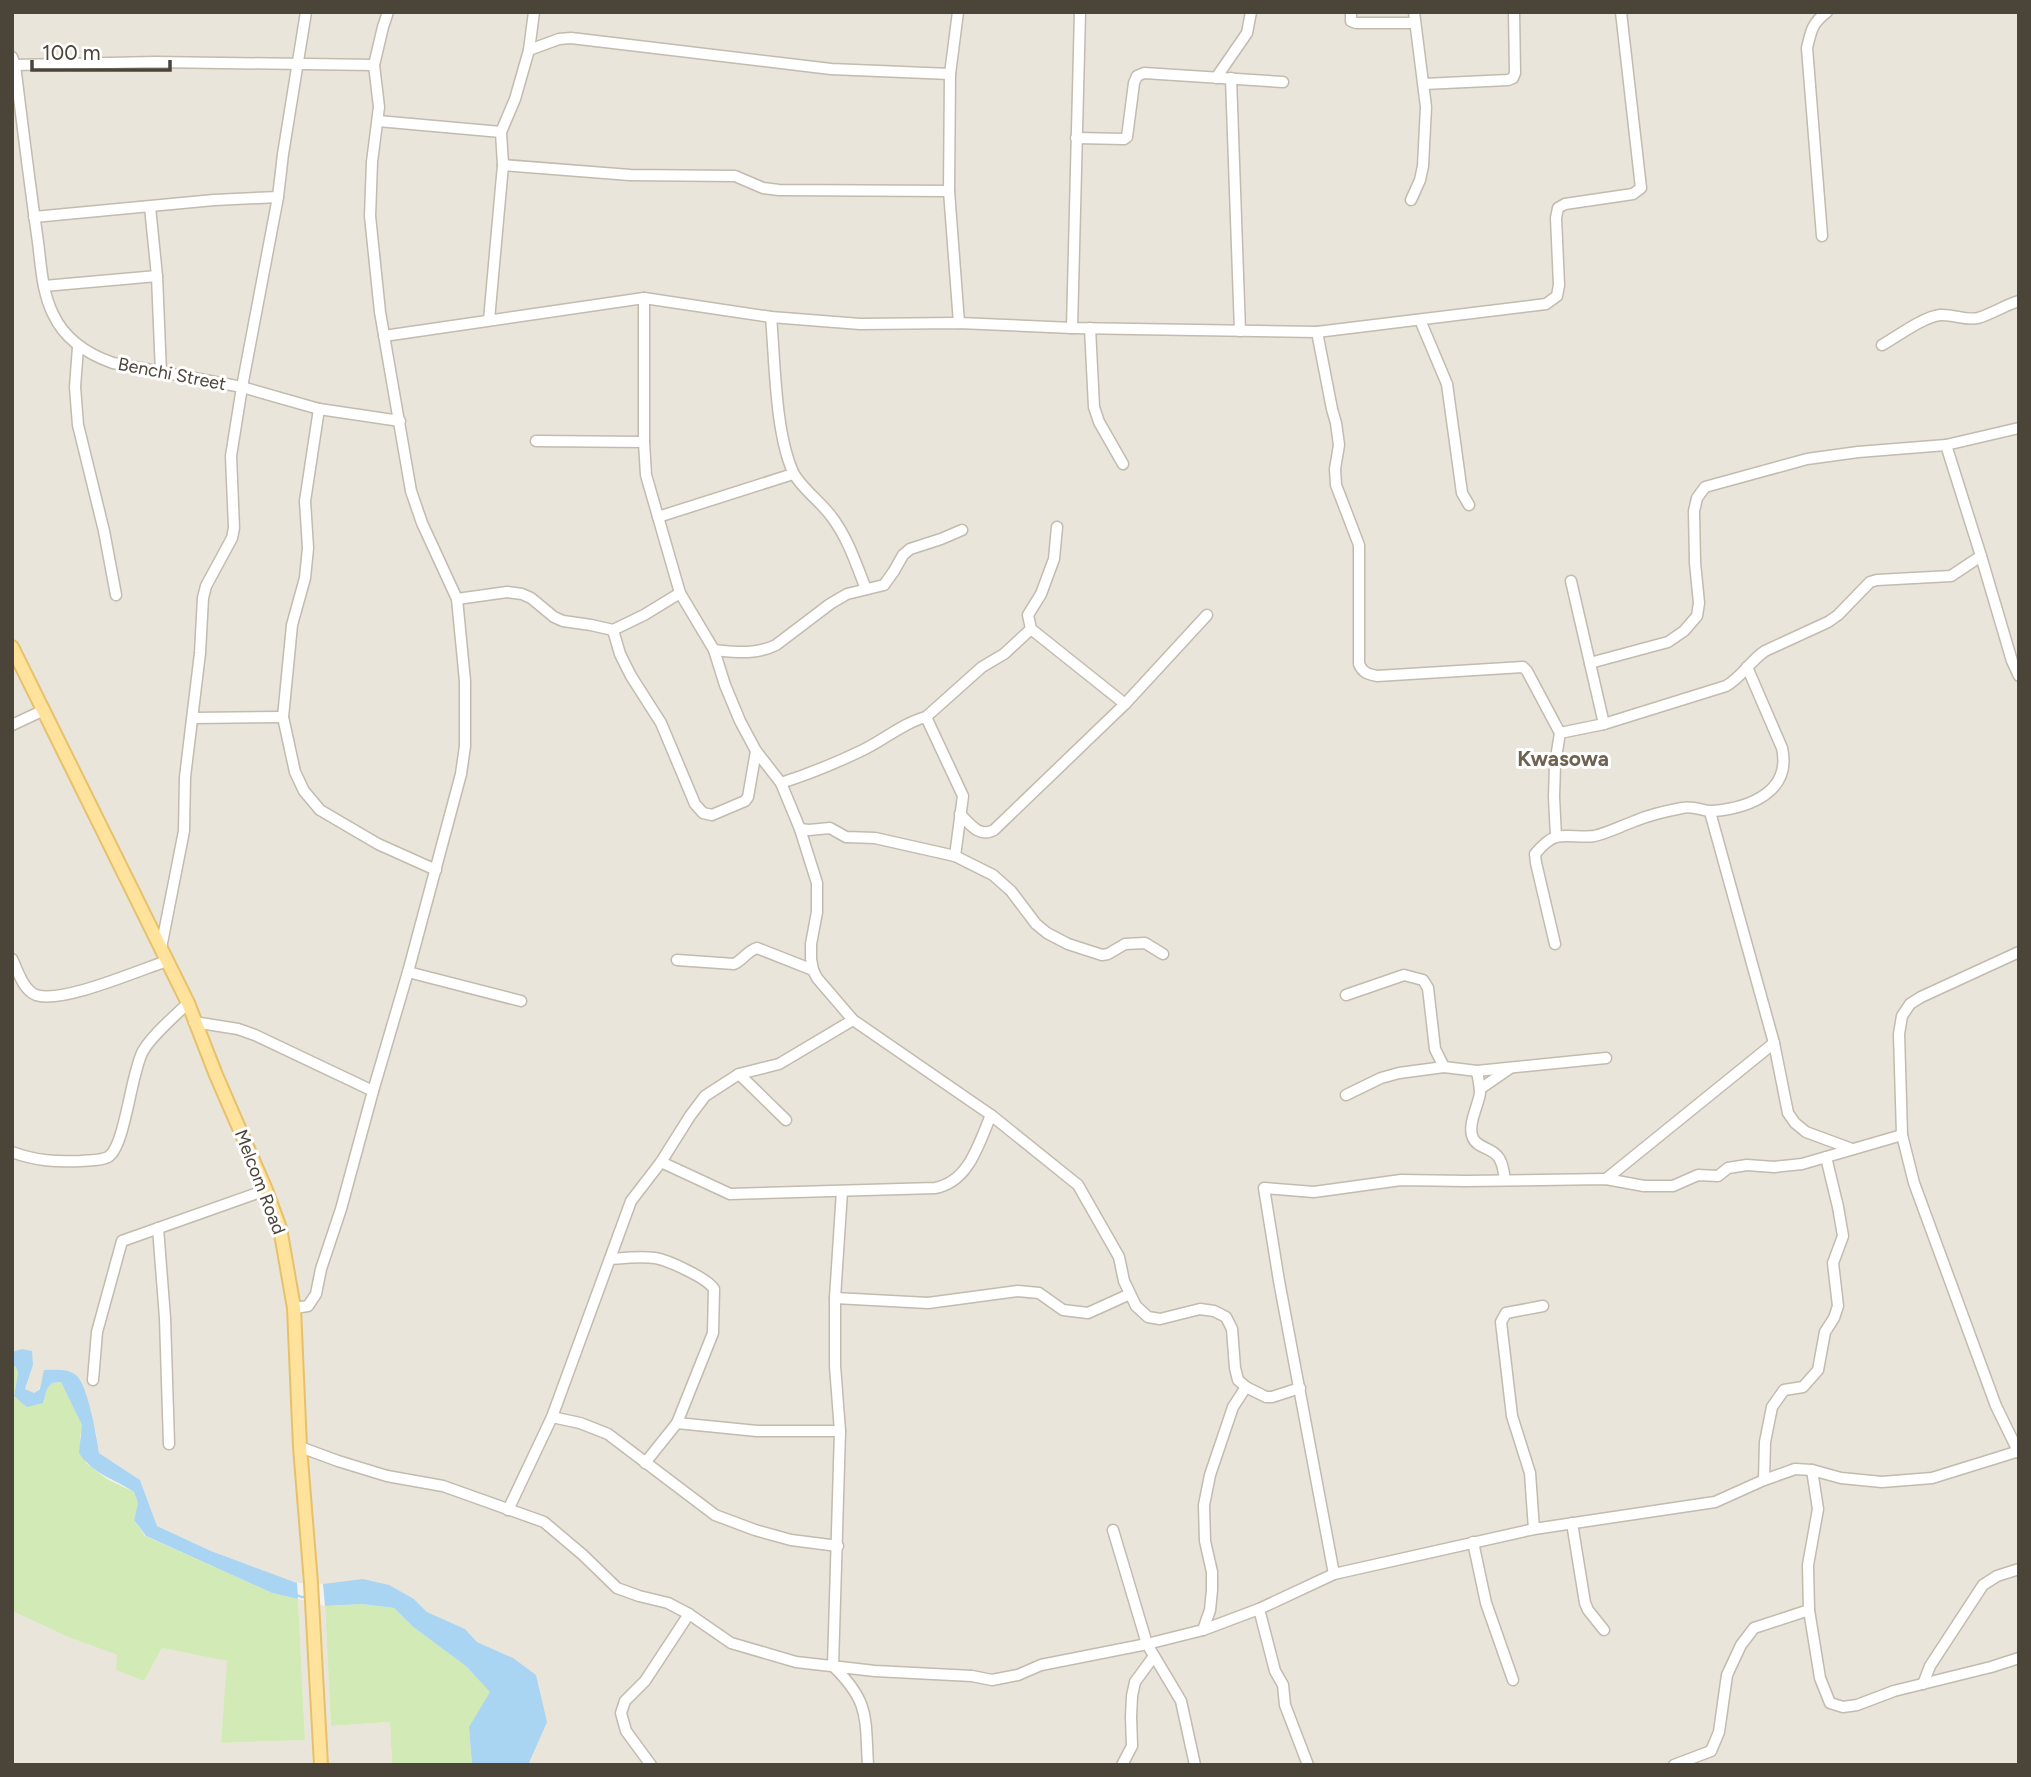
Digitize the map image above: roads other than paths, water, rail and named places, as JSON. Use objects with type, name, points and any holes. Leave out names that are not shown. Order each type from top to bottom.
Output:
[{"type":"main road","name":"Melcom Road","points":[[12,647],[188,1003],[281,1228],[294,1308],[300,1447],[321,1765]]},
{"type":"street","points":[[161,947],[184,831],[185,777],[200,653],[203,598],[206,586],[232,538],[234,528],[231,456],[278,197],[296,64],[306,12]]},
{"type":"street","points":[[294,1308],[308,1306],[316,1294],[436,870],[461,774],[465,746],[465,681],[457,599],[422,523],[414,499],[377,290],[370,216],[379,94],[374,65],[388,12]]},
{"type":"street","points":[[489,320],[503,164],[501,132],[529,50],[534,12]]},
{"type":"street","points":[[958,12],[950,74],[949,191],[959,323]]},
{"type":"street","points":[[1072,328],[1080,12]]},
{"type":"street","points":[[1216,78],[1247,33],[1251,12]]},
{"type":"street","points":[[1350,12],[1351,21],[1356,23],[1414,18],[1426,107],[1423,166],[1411,200]]},
{"type":"street","points":[[1424,84],[1513,78],[1514,12]]},
{"type":"street","points":[[384,336],[644,298],[771,317],[860,324],[959,323],[1072,328],[1317,332],[1546,304],[1557,296],[1559,285],[1556,218],[1558,208],[1565,204],[1633,194],[1641,188],[1621,12]]},
{"type":"street","points":[[1822,236],[1807,48],[1812,27],[1817,19],[1827,12]]},
{"type":"street","points":[[529,50],[549,42],[571,38],[831,69],[950,74]]},
{"type":"street","points":[[14,61],[374,65]]},
{"type":"street","name":"Benchi Street","points":[[14,61],[44,286],[54,316],[78,347],[97,358],[113,363],[242,387],[319,409],[400,421]]},
{"type":"street","points":[[1076,138],[1127,138],[1134,83],[1138,76],[1144,73],[1283,82]]},
{"type":"street","points":[[1231,78],[1240,331]]},
{"type":"street","points":[[378,121],[501,132]]},
{"type":"street","points":[[503,164],[630,175],[735,176],[763,188],[779,190],[949,191]]},
{"type":"street","points":[[34,217],[214,200],[278,197]]},
{"type":"street","points":[[150,207],[157,276],[161,373]]},
{"type":"street","points":[[44,286],[157,276]]},
{"type":"street","points":[[644,298],[646,475],[680,593],[713,650],[725,685],[756,751],[781,783],[800,829],[817,883],[817,912],[811,944],[813,970],[817,978],[853,1020],[991,1115],[1078,1185],[1119,1257],[1124,1281],[1136,1306],[1148,1317],[1160,1319],[1200,1309],[1214,1311],[1226,1317],[1232,1329],[1234,1368],[1238,1380],[1266,1397],[1300,1388]]},
{"type":"street","points":[[1882,345],[1939,315],[1966,319],[1979,317],[2019,301]]},
{"type":"street","points":[[771,317],[778,402],[793,474],[832,517],[848,545],[866,589]]},
{"type":"street","points":[[1420,320],[1447,384],[1462,493],[1469,505]]},
{"type":"street","points":[[1090,328],[1094,407],[1099,422],[1123,464]]},
{"type":"street","points":[[1317,332],[1339,444],[1335,469],[1336,485],[1359,545],[1361,670],[1377,676],[1523,667],[1560,733],[1553,797],[1556,837]]},
{"type":"street","points":[[78,347],[75,387],[78,425],[104,531],[116,594]]},
{"type":"street","points":[[319,409],[305,501],[305,578],[292,625],[283,717],[299,782],[320,810],[378,844],[436,870]]},
{"type":"street","points":[[1590,663],[1668,642],[1684,631],[1697,616],[1699,603],[1694,511],[1697,498],[1706,487],[1807,459],[1946,445],[2019,428]]},
{"type":"street","points":[[536,441],[644,442]]},
{"type":"street","points":[[1946,445],[2012,661],[2019,676]]},
{"type":"street","points":[[658,517],[793,474]]},
{"type":"street","points":[[1057,527],[1054,559],[1041,594],[1028,615],[1031,629],[1125,704]]},
{"type":"street","points":[[713,650],[766,650],[848,594],[884,585],[903,555],[910,550],[962,530]]},
{"type":"street","points":[[1560,733],[1604,724],[1726,686],[1765,651],[1838,615],[1870,582],[1951,576],[1981,556]]},
{"type":"street","points":[[1571,581],[1604,724]]},
{"type":"street","points":[[457,599],[507,592],[522,594],[563,621],[612,630],[644,615],[680,593]]},
{"type":"street","points":[[960,814],[976,830],[988,833],[994,830],[1125,704],[1206,615]]},
{"type":"street","points":[[781,783],[865,750],[915,720],[926,717],[982,667],[1004,654],[1031,629]]},
{"type":"street","points":[[612,630],[631,677],[660,723],[695,804],[703,813],[712,815],[745,801],[756,751]]},
{"type":"street","points":[[1555,944],[1536,863],[1535,854],[1540,847],[1556,837],[1593,836],[1636,820],[1685,807],[1700,807],[1710,812],[1744,805],[1758,801],[1777,782],[1783,770],[1782,748],[1747,667]]},
{"type":"street","points":[[12,725],[44,709]]},
{"type":"street","points":[[193,718],[283,717]]},
{"type":"street","points":[[926,717],[963,796],[955,856]]},
{"type":"street","points":[[1710,812],[1774,1043],[1788,1113],[1806,1132],[1852,1149]]},
{"type":"street","points":[[800,829],[830,828],[846,837],[875,838],[955,856],[993,875],[1011,891],[1036,924],[1068,944],[1101,955],[1125,944],[1145,943],[1163,954]]},
{"type":"street","points":[[677,960],[734,964],[757,947],[813,970]]},
{"type":"street","points":[[300,1447],[387,1476],[443,1486],[544,1522],[617,1588],[639,1597],[668,1603],[731,1643],[796,1662],[972,1676],[992,1680],[1018,1675],[1041,1665],[1203,1630],[1258,1609],[1334,1574],[1534,1529],[1715,1502],[1795,1469],[1812,1470],[1841,1478],[1882,1482],[1932,1478],[2019,1451],[1996,1406],[1914,1183],[1902,1135],[1899,1034],[1902,1016],[1910,1004],[2019,951]]},
{"type":"street","points":[[12,959],[27,988],[35,994],[49,997],[69,995],[167,961]]},
{"type":"street","points":[[408,972],[521,1001]]},
{"type":"street","points":[[1346,995],[1404,975],[1423,980],[1428,988],[1435,1049],[1444,1067]]},
{"type":"street","points":[[12,1152],[51,1162],[98,1160],[113,1154],[119,1143],[144,1049],[188,1003]]},
{"type":"street","points":[[508,1510],[552,1418],[631,1201],[705,1096],[739,1074],[779,1064],[853,1020]]},
{"type":"street","points":[[194,1022],[237,1029],[255,1035],[373,1091]]},
{"type":"street","points":[[1606,1179],[1774,1043]]},
{"type":"street","points":[[1346,1095],[1381,1078],[1399,1073],[1444,1067],[1477,1071],[1606,1058]]},
{"type":"street","points":[[1480,1089],[1512,1067]]},
{"type":"street","points":[[1477,1071],[1480,1089],[1472,1135],[1478,1144],[1498,1156],[1505,1180]]},
{"type":"street","points":[[739,1074],[786,1120]]},
{"type":"street","points":[[661,1162],[730,1194],[945,1186],[954,1181],[972,1159],[991,1115]]},
{"type":"street","points":[[1334,1574],[1264,1188],[1314,1192],[1401,1180],[1606,1179],[1644,1186],[1673,1186],[1698,1175],[1718,1176],[1728,1168],[1802,1164],[1902,1135]]},
{"type":"street","points":[[1765,1480],[1765,1442],[1772,1408],[1784,1390],[1803,1387],[1818,1370],[1825,1332],[1838,1306],[1833,1263],[1843,1236],[1826,1157]]},
{"type":"street","points":[[93,1380],[97,1332],[120,1244],[124,1239],[266,1190]]},
{"type":"street","points":[[842,1191],[835,1298],[835,1366],[840,1431],[833,1666],[849,1681],[862,1702],[866,1718],[868,1765]]},
{"type":"street","points":[[158,1228],[165,1318],[169,1444]]},
{"type":"street","points":[[610,1259],[661,1260],[706,1280],[714,1289],[713,1333],[677,1423],[645,1463]]},
{"type":"street","points":[[835,1298],[928,1303],[1018,1291],[1039,1293],[1063,1310],[1088,1313],[1130,1294]]},
{"type":"street","points":[[1534,1529],[1530,1473],[1512,1416],[1501,1322],[1506,1313],[1542,1306]]},
{"type":"street","points":[[1203,1630],[1210,1610],[1212,1590],[1212,1572],[1205,1541],[1204,1505],[1210,1475],[1233,1408],[1246,1387]]},
{"type":"street","points":[[552,1418],[580,1423],[608,1434],[715,1515],[791,1540],[838,1546]]},
{"type":"street","points":[[677,1423],[757,1431],[840,1431]]},
{"type":"street","points":[[1812,1470],[1818,1509],[1808,1565],[1809,1610],[1820,1678],[1830,1703],[1857,1705],[1894,1691],[2019,1658]]},
{"type":"street","points":[[1572,1523],[1585,1602],[1604,1630]]},
{"type":"street","points":[[1112,1530],[1147,1644],[1181,1700],[1195,1765]]},
{"type":"street","points":[[1473,1542],[1486,1603],[1513,1680]]},
{"type":"street","points":[[1923,1684],[1930,1666],[1983,1585],[1997,1576],[2019,1569]]},
{"type":"street","points":[[1258,1609],[1275,1671],[1283,1685],[1285,1705],[1308,1765]]},
{"type":"street","points":[[1674,1765],[1711,1751],[1719,1732],[1727,1675],[1741,1645],[1754,1628],[1809,1610]]},
{"type":"street","points":[[651,1765],[626,1731],[621,1713],[625,1701],[645,1681],[689,1614]]},
{"type":"street","points":[[1122,1765],[1132,1746],[1131,1717],[1135,1682],[1154,1656]]},
{"type":"water","points":[[22,1349],[32,1351],[33,1365],[25,1389],[34,1393],[40,1389],[44,1370],[66,1371],[77,1376],[88,1401],[99,1453],[140,1480],[157,1526],[211,1551],[297,1583],[298,1599],[272,1593],[146,1536],[134,1520],[138,1503],[134,1492],[97,1471],[79,1453],[82,1425],[61,1382],[52,1383],[43,1403],[27,1407],[14,1396],[18,1373],[12,1365],[12,1352]]},
{"type":"water","points":[[363,1579],[389,1585],[414,1599],[427,1612],[465,1629],[477,1642],[513,1658],[536,1675],[547,1722],[528,1765],[472,1765],[469,1727],[490,1692],[467,1667],[412,1626],[394,1608],[362,1604],[325,1606],[323,1584]]},
{"type":"waterway","points":[[295,1594],[309,1597]]},
{"type":"district","name":"Kwasowa","points":[[1563,758]]}]
